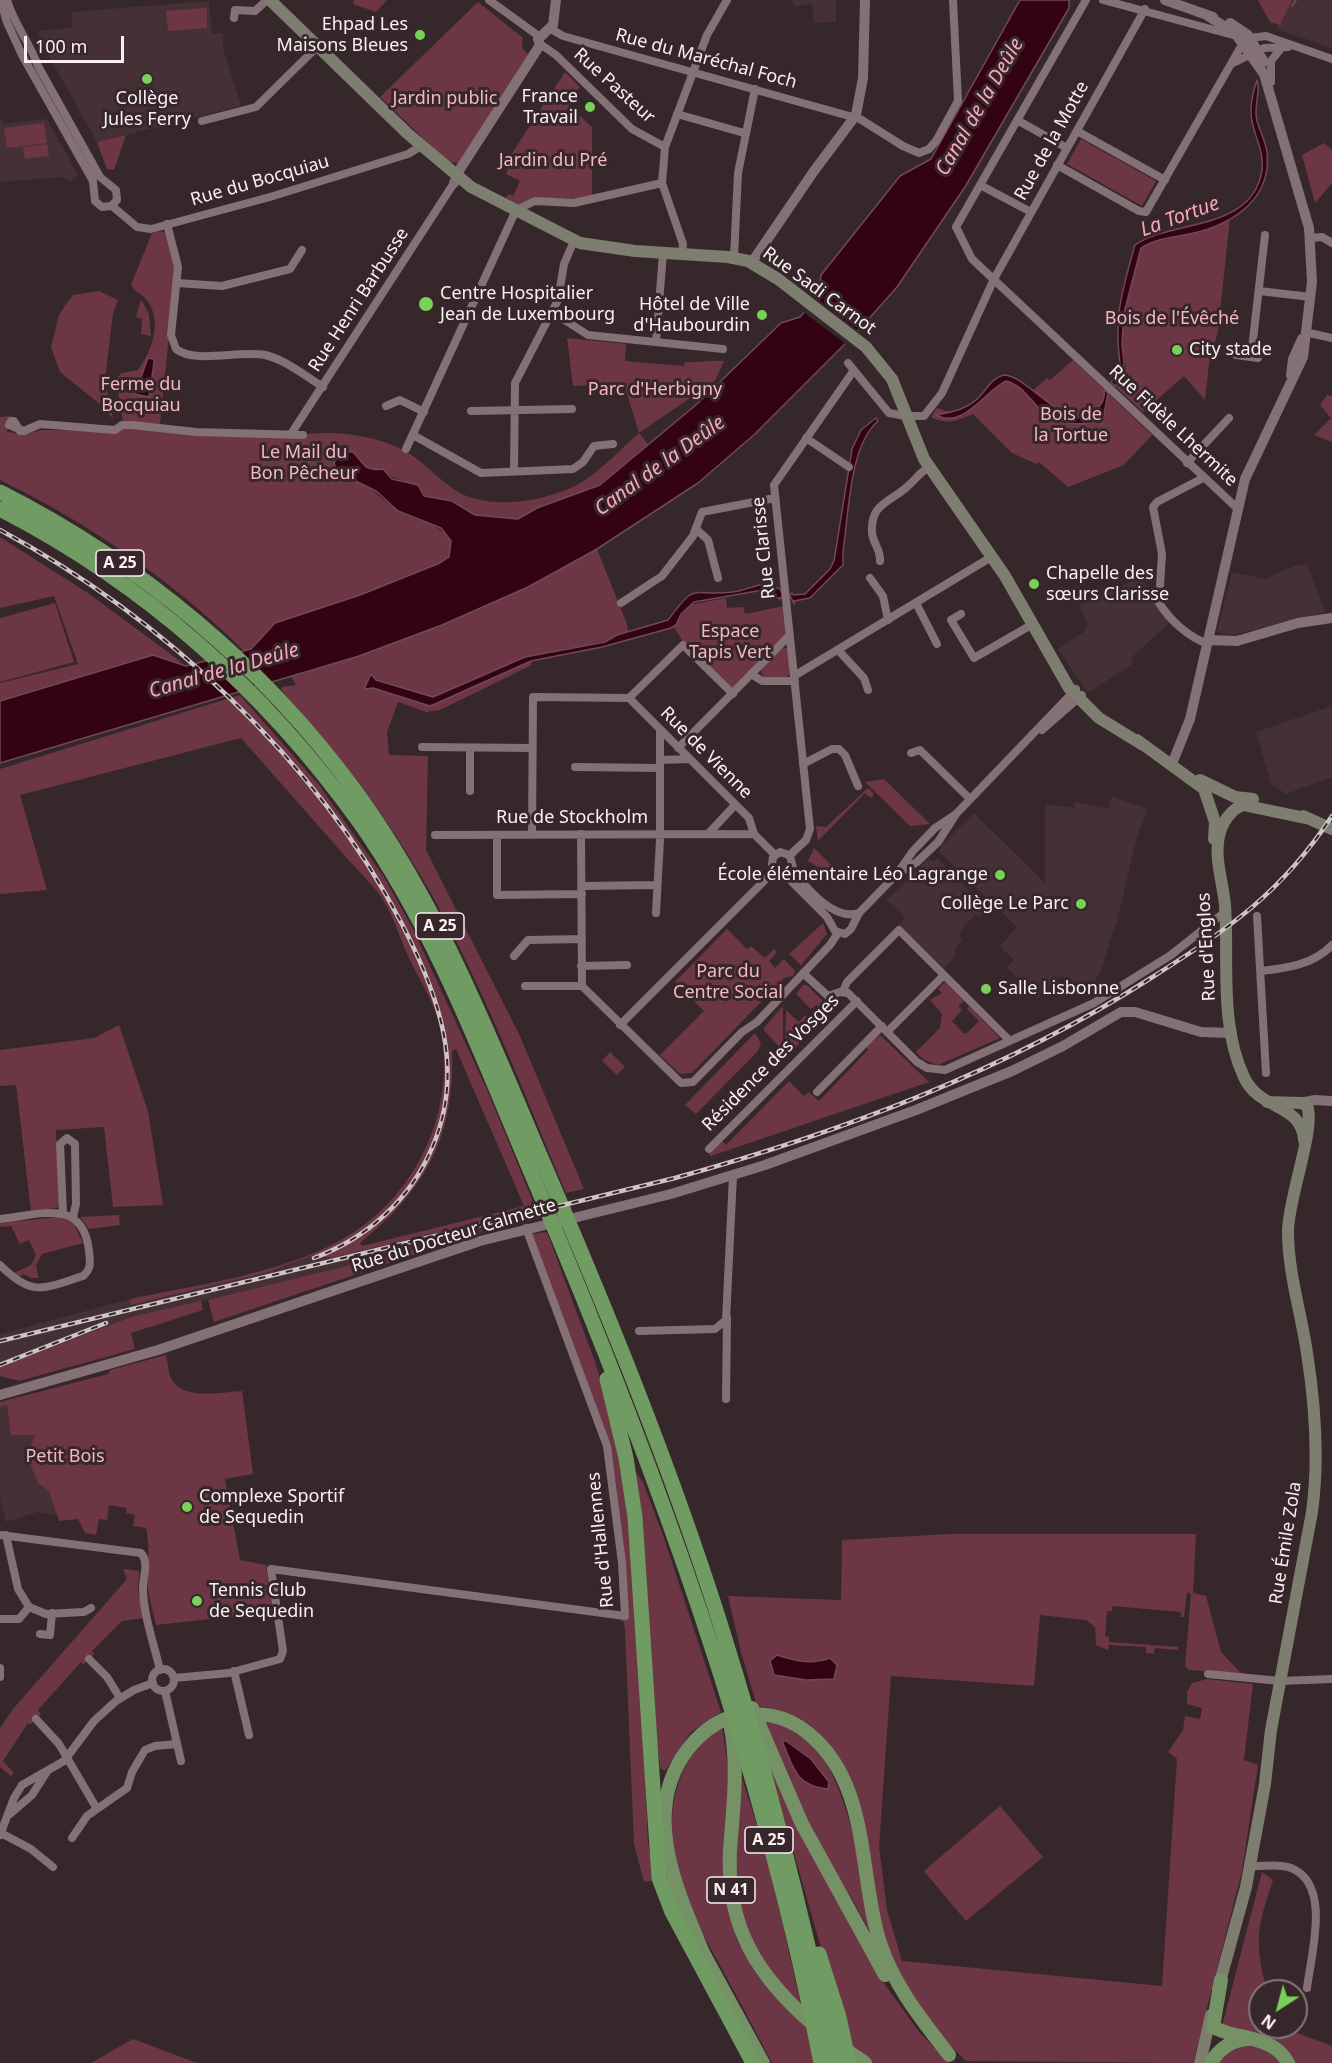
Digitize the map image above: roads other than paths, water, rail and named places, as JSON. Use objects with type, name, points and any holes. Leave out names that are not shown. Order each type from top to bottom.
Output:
[{"type":"highway","name":"A 25","points":[[0,492],[57,523],[109,556],[178,607],[229,650],[268,688],[354,790],[413,878],[465,979],[558,1196],[562,1227],[589,1312],[651,1473],[734,1711],[796,1946],[821,2063]]},
{"type":"highway","name":"A 25","points":[[0,509],[109,574],[212,655],[252,693],[309,757],[347,806],[384,860],[416,913],[455,994],[542,1200],[562,1227],[651,1427],[721,1624],[803,1922],[834,2063]]},
{"type":"highway","points":[[589,1312],[619,1426],[635,1517],[656,1854],[661,1886],[672,1912],[760,2062]]},
{"type":"highway","name":"N 41","points":[[703,1620],[734,1750],[736,1783],[730,1866],[734,1910],[740,1931],[750,1952],[786,1997],[817,2027],[865,2063]]},
{"type":"highway","points":[[721,1624],[772,1759],[811,1842],[902,2002],[919,2025],[954,2059]]},
{"type":"highway","points":[[704,1955],[673,1876],[666,1846],[667,1800],[675,1771],[688,1748],[706,1730],[720,1722],[741,1715],[758,1714],[780,1718],[812,1737],[840,1773],[856,1819],[873,1915],[885,1958],[908,2000],[954,2059]]},
{"type":"highway","points":[[769,1794],[834,1999],[849,2063]]},
{"type":"highway","points":[[656,1854],[681,1915],[760,2062]]},
{"type":"highway","points":[[1224,1977],[1213,2025],[1215,2028],[1259,2040],[1277,2048],[1288,2063]]},
{"type":"highway","points":[[1209,2063],[1216,2055],[1235,2042],[1259,2040]]},
{"type":"main road","name":"Rue Sadi Carnot","points":[[267,0],[455,180],[573,243],[663,253],[734,257],[752,262],[855,338],[887,371],[914,440],[929,467],[993,556],[1048,654],[1077,694],[1143,745],[1183,771]]},
{"type":"main road","points":[[1183,771],[1226,793],[1265,801],[1332,829]]},
{"type":"main road","points":[[1183,771],[1204,789],[1210,808],[1220,818],[1248,804],[1310,819]]},
{"type":"main road","points":[[1210,808],[1213,795],[1226,793]]},
{"type":"main road","points":[[1226,793],[1234,802],[1231,813]]},
{"type":"main road","name":"Rue d'Englos","points":[[1210,808],[1215,824],[1214,843],[1219,860]]},
{"type":"main road","name":"Rue d'Englos","points":[[1231,813],[1219,835],[1219,860],[1225,912],[1227,1002],[1232,1033],[1242,1073],[1249,1087],[1264,1101],[1301,1111]]},
{"type":"main road","name":"Rue Émile Zola","points":[[1253,1866],[1275,1756],[1275,1714],[1312,1512],[1315,1484],[1310,1369],[1288,1246],[1291,1199],[1304,1147],[1301,1111]]},
{"type":"main road","points":[[1200,2063],[1253,1866]]},
{"type":"main road","points":[[1209,2063],[1215,2028]]},
{"type":"street","points":[[1,0],[6,20],[22,55],[93,181],[94,199],[98,205],[105,208],[112,206],[117,200],[118,193],[100,177],[38,66],[34,53],[14,18],[7,0]]},
{"type":"street","points":[[234,18],[235,10],[255,11],[267,0]]},
{"type":"street","name":"Rue Pasteur","points":[[489,0],[541,41],[632,129],[665,147]]},
{"type":"street","points":[[455,180],[541,41],[551,29],[556,0]]},
{"type":"street","points":[[682,254],[683,242],[662,183],[665,147],[709,31],[727,0]]},
{"type":"street","points":[[752,262],[814,171],[855,118],[863,78],[865,0]]},
{"type":"street","name":"Rue du Maréchal Foch","points":[[551,29],[563,36],[855,118],[914,152],[925,151],[936,141],[958,100],[953,0]]},
{"type":"street","points":[[1031,212],[980,184],[1086,0]]},
{"type":"street","points":[[1103,0],[1145,9],[1244,39],[1271,37],[1286,47],[1332,60]]},
{"type":"street","points":[[1165,0],[1234,25],[1255,51],[1271,82],[1309,208],[1311,297],[1303,357],[1247,473],[1238,509]]},
{"type":"street","name":"Rue de la Motte","points":[[906,416],[924,416],[942,393],[988,289],[1145,9]]},
{"type":"street","points":[[1058,165],[1144,212],[1149,210],[1244,39]]},
{"type":"street","points":[[202,121],[256,107],[316,47]]},
{"type":"street","points":[[1226,69],[1255,51],[1286,47]]},
{"type":"street","points":[[1271,82],[1271,61],[1286,47]]},
{"type":"street","points":[[1255,51],[1267,83],[1309,233]]},
{"type":"street","points":[[734,257],[735,210],[744,134],[755,89]]},
{"type":"street","points":[[677,114],[744,134]]},
{"type":"street","points":[[1017,120],[1067,148]]},
{"type":"street","points":[[1077,131],[1165,180]]},
{"type":"street","name":"Rue du Bocquiau","points":[[112,206],[141,228],[167,224],[270,197],[419,148]]},
{"type":"street","name":"Rue Henri Barbusse","points":[[291,434],[455,180]]},
{"type":"street","points":[[94,191],[99,185],[107,183]]},
{"type":"street","points":[[406,449],[514,213],[532,201],[574,203],[662,183]]},
{"type":"street","name":"Rue Fidèle Lhermite","points":[[980,184],[956,227],[969,256],[1118,393],[1187,463],[1238,509],[1188,725],[1172,764]]},
{"type":"street","points":[[167,224],[178,267],[171,339],[174,347],[182,353],[268,356],[288,365],[323,387]]},
{"type":"street","points":[[1309,233],[1332,243]]},
{"type":"street","points":[[1236,355],[1255,357],[1258,291],[1265,235]]},
{"type":"street","points":[[514,471],[513,410],[516,379],[559,296],[563,268],[573,243]]},
{"type":"street","points":[[177,283],[222,286],[290,269],[302,250]]},
{"type":"street","points":[[656,342],[663,253]]},
{"type":"street","points":[[1258,291],[1311,297]]},
{"type":"street","points":[[552,312],[588,335],[723,349]]},
{"type":"street","points":[[1305,332],[1332,339]]},
{"type":"street","name":"Rue Clarisse","points":[[789,856],[810,832],[775,498],[777,481],[851,366],[885,410],[906,416]]},
{"type":"street","points":[[386,406],[400,400],[424,412]]},
{"type":"street","points":[[471,411],[572,409]]},
{"type":"street","points":[[1187,463],[1229,418]]},
{"type":"street","points":[[20,430],[26,432],[40,424],[115,430],[122,425],[202,432],[303,435]]},
{"type":"street","points":[[413,435],[478,472],[573,469],[579,466],[594,446],[614,444]]},
{"type":"street","points":[[806,438],[849,467]]},
{"type":"street","points":[[880,561],[872,531],[878,510],[885,501],[906,488],[916,475],[929,467]]},
{"type":"street","points":[[1203,478],[1155,503],[1153,508],[1162,554],[1159,603],[1172,620],[1198,640],[1221,642],[1244,639],[1288,626],[1332,618]]},
{"type":"street","points":[[621,603],[662,576],[696,529],[698,518],[705,511],[775,498]]},
{"type":"street","points":[[696,529],[708,540],[718,578]]},
{"type":"street","points":[[752,674],[762,681],[794,678],[993,556]]},
{"type":"street","points":[[870,579],[883,596],[888,620]]},
{"type":"street","points":[[916,603],[937,644]]},
{"type":"street","points":[[961,614],[951,620],[974,658],[1033,624]]},
{"type":"street","points":[[678,748],[789,636]]},
{"type":"street","points":[[532,834],[533,697],[623,696],[628,698],[682,645],[732,693]]},
{"type":"street","points":[[838,650],[864,678],[868,690]]},
{"type":"street","points":[[853,925],[843,915],[830,908],[795,873],[789,856],[783,852],[775,855],[772,864],[778,872],[827,917],[835,929],[847,933],[853,925],[858,913],[896,875],[922,858],[943,836],[956,814],[1077,694]]},
{"type":"street","name":"Rue de Vienne","points":[[628,698],[752,822],[754,834],[775,855]]},
{"type":"street","points":[[656,913],[656,885],[659,881],[660,730]]},
{"type":"street","points":[[422,747],[532,748]]},
{"type":"street","points":[[470,747],[470,791]]},
{"type":"street","points":[[803,764],[832,749],[839,749],[845,755],[858,786]]},
{"type":"street","points":[[911,753],[920,750],[970,800]]},
{"type":"street","points":[[575,767],[660,764],[689,759]]},
{"type":"street","points":[[708,834],[735,805]]},
{"type":"street","points":[[581,834],[582,986],[676,1080],[685,1084],[693,1082],[742,1032],[760,1018],[830,945],[835,929],[833,919],[858,913]]},
{"type":"street","name":"Rue de Stockholm","points":[[435,835],[754,834]]},
{"type":"street","points":[[497,835],[497,895],[656,885]]},
{"type":"street","points":[[620,1025],[778,872],[787,872],[792,866]]},
{"type":"street","points":[[843,991],[857,1001],[917,1062],[933,1070],[950,1068],[1099,1000],[1171,955],[1225,912]]},
{"type":"street","points":[[1257,916],[1266,1073]]},
{"type":"street","points":[[803,973],[828,996],[843,991],[847,982],[899,930],[1009,1040]]},
{"type":"street","points":[[514,956],[528,940],[582,939]]},
{"type":"street","points":[[1261,971],[1300,964],[1318,956],[1332,945]]},
{"type":"street","points":[[581,966],[627,965]]},
{"type":"street","points":[[817,1092],[944,975]]},
{"type":"street","points":[[525,986],[582,986]]},
{"type":"street","name":"Résidence des Vosges","points":[[709,1149],[857,1001]]},
{"type":"street","name":"Rue du Docteur Calmette","points":[[0,1394],[158,1350],[446,1252],[526,1228],[671,1194],[826,1145],[966,1090],[1053,1051],[1121,1012],[1135,1012],[1201,1032],[1232,1033]]},
{"type":"street","points":[[1301,1111],[1316,1103],[1330,1101]]},
{"type":"street","points":[[63,1213],[60,1144],[67,1138],[75,1144],[76,1204],[73,1217]]},
{"type":"street","points":[[726,1398],[733,1176]]},
{"type":"street","points":[[0,1219],[63,1213],[73,1217],[83,1227],[87,1239],[90,1267],[83,1276],[33,1288],[16,1281],[0,1265]]},
{"type":"street","name":"Rue d'Hallennes","points":[[234,1671],[277,1661],[282,1657],[271,1569],[625,1616],[622,1563],[607,1446],[526,1228]]},
{"type":"street","points":[[639,1331],[715,1329],[728,1318]]},
{"type":"street","points":[[0,1394],[0,1385],[20,1388]]},
{"type":"street","points":[[91,1608],[84,1612],[52,1613],[39,1612],[29,1607],[18,1589],[3,1535],[139,1552],[146,1561],[143,1591],[160,1670]]},
{"type":"street","points":[[0,1618],[19,1619],[29,1607]]},
{"type":"street","points":[[40,1634],[50,1635],[52,1613]]},
{"type":"street","points":[[89,1659],[107,1677],[120,1698]]},
{"type":"street","points":[[0,1668],[0,1677]]},
{"type":"street","points":[[160,1670],[169,1671],[174,1678],[172,1687],[165,1691],[157,1689],[153,1683],[154,1675],[160,1670]]},
{"type":"street","points":[[174,1678],[234,1671],[249,1735]]},
{"type":"street","points":[[1208,1674],[1280,1681],[1332,1679]]},
{"type":"street","points":[[53,1867],[31,1849],[0,1834],[20,1788],[30,1779],[46,1773],[67,1758],[94,1721],[120,1698],[153,1683]]},
{"type":"street","points":[[165,1691],[181,1761]]},
{"type":"street","points":[[36,1719],[54,1737],[97,1809]]},
{"type":"street","points":[[72,1838],[82,1820],[127,1788],[132,1772],[145,1750],[155,1746],[177,1744]]},
{"type":"street","points":[[8,1816],[34,1793],[46,1773]]},
{"type":"street","points":[[1253,1866],[1292,1868],[1305,1876],[1313,1888],[1317,1903],[1308,1980]]},
{"type":"water","name":"Canal de la Deûle","points":[[1020,0],[1069,0],[1069,8],[965,187],[897,287],[857,332],[755,434],[698,483],[597,549],[528,587],[442,625],[359,656],[0,763],[0,701],[153,655],[186,666],[251,649],[275,623],[360,595],[440,563],[449,557],[451,541],[441,528],[398,511],[376,491],[337,472],[334,463],[344,453],[353,452],[368,468],[383,469],[392,479],[418,485],[424,496],[452,501],[475,515],[518,519],[537,508],[600,485],[697,404],[781,323],[800,317],[818,297],[821,275],[900,176],[931,159]]},
{"type":"water","points":[[1257,80],[1256,116],[1267,152],[1267,168],[1263,183],[1248,206],[1223,223],[1209,229],[1160,240],[1141,248],[1124,313],[1122,344],[1125,372],[1115,386],[1111,382],[1121,371],[1118,321],[1135,245],[1169,231],[1228,214],[1244,204],[1255,190],[1262,170],[1261,151],[1251,116]]},
{"type":"water","points":[[148,358],[154,359],[149,397],[135,394]]},
{"type":"water","points":[[1004,375],[1020,381],[1056,408],[1076,418],[1087,415],[1100,405],[1103,401],[1104,390],[1108,393],[1102,425],[1098,420],[1075,424],[1052,417],[1039,408],[1020,388],[1006,381],[964,413],[946,418],[936,415],[966,407],[979,397],[995,379]]},
{"type":"water","points":[[876,418],[878,421],[868,432],[856,463],[849,500],[843,565],[810,598],[794,601],[794,604],[790,595],[792,593],[793,595],[805,594],[830,569],[834,561],[852,449],[861,430]]},
{"type":"water","points":[[766,584],[780,589],[783,595],[780,599],[763,590],[694,602],[671,628],[602,647],[531,661],[430,706],[373,688],[365,689],[371,674],[376,680],[433,697],[525,657],[605,642],[617,635],[668,620],[685,599],[695,593],[733,592]]},
{"type":"water","points":[[777,1655],[804,1661],[830,1658],[837,1665],[834,1679],[806,1680],[774,1675],[770,1661]]},
{"type":"water","points":[[782,1741],[786,1741],[811,1759],[829,1782],[828,1789],[802,1780],[793,1767]]},
{"type":"waterway","name":"La Tortue","points":[[1292,6],[1296,0]]},
{"type":"railway","points":[[0,530],[60,565],[119,605],[176,650],[230,698],[280,750],[326,805],[367,864],[402,924],[427,978],[444,1034],[447,1062],[447,1090],[442,1119],[432,1148],[412,1184],[385,1215],[352,1240],[314,1258]]},
{"type":"railway","points":[[0,1341],[675,1178],[799,1140],[921,1096],[1039,1042],[1151,978],[1205,943],[1273,889],[1313,843],[1332,816]]},
{"type":"railway","points":[[0,1365],[106,1323]]},
{"type":"place","name":"Ehpad Les Maisons Bleues","points":[[420,35]]},
{"type":"place","name":"Collège Jules Ferry","points":[[147,79]]},
{"type":"place","name":"France Travail","points":[[590,107]]},
{"type":"place","name":"Centre Hospitalier Jean de Luxembourg","points":[[426,304]]},
{"type":"place","name":"Hôtel de Ville d'Haubourdin","points":[[762,315]]},
{"type":"place","name":"City stade","points":[[1177,350]]},
{"type":"place","name":"Chapelle des sœurs Clarisse","points":[[1034,584]]},
{"type":"place","name":"École élémentaire Léo Lagrange","points":[[1000,875]]},
{"type":"place","name":"Collège Le Parc","points":[[1081,904]]},
{"type":"place","name":"Salle Lisbonne","points":[[986,989]]},
{"type":"place","name":"Complexe Sportif de Sequedin","points":[[187,1507]]},
{"type":"place","name":"Tennis Club de Sequedin","points":[[197,1601]]},
{"type":"park label","name":"Jardin public","points":[[445,99]]},
{"type":"park label","name":"Jardin du Pré","points":[[553,161]]},
{"type":"park label","name":"Bois de l'Évêché","points":[[1172,319]]},
{"type":"park label","name":"Parc d'Herbigny","points":[[655,390]]},
{"type":"park label","name":"Ferme du Bocquiau","points":[[141,395]]},
{"type":"park label","name":"Bois de la Tortue","points":[[1071,425]]},
{"type":"park label","name":"Le Mail du Bon Pêcheur","points":[[304,463]]},
{"type":"park label","name":"Espace Tapis Vert","points":[[730,642]]},
{"type":"park label","name":"Parc du Centre Social","points":[[728,982]]},
{"type":"park label","name":"Petit Bois","points":[[65,1457]]}]
